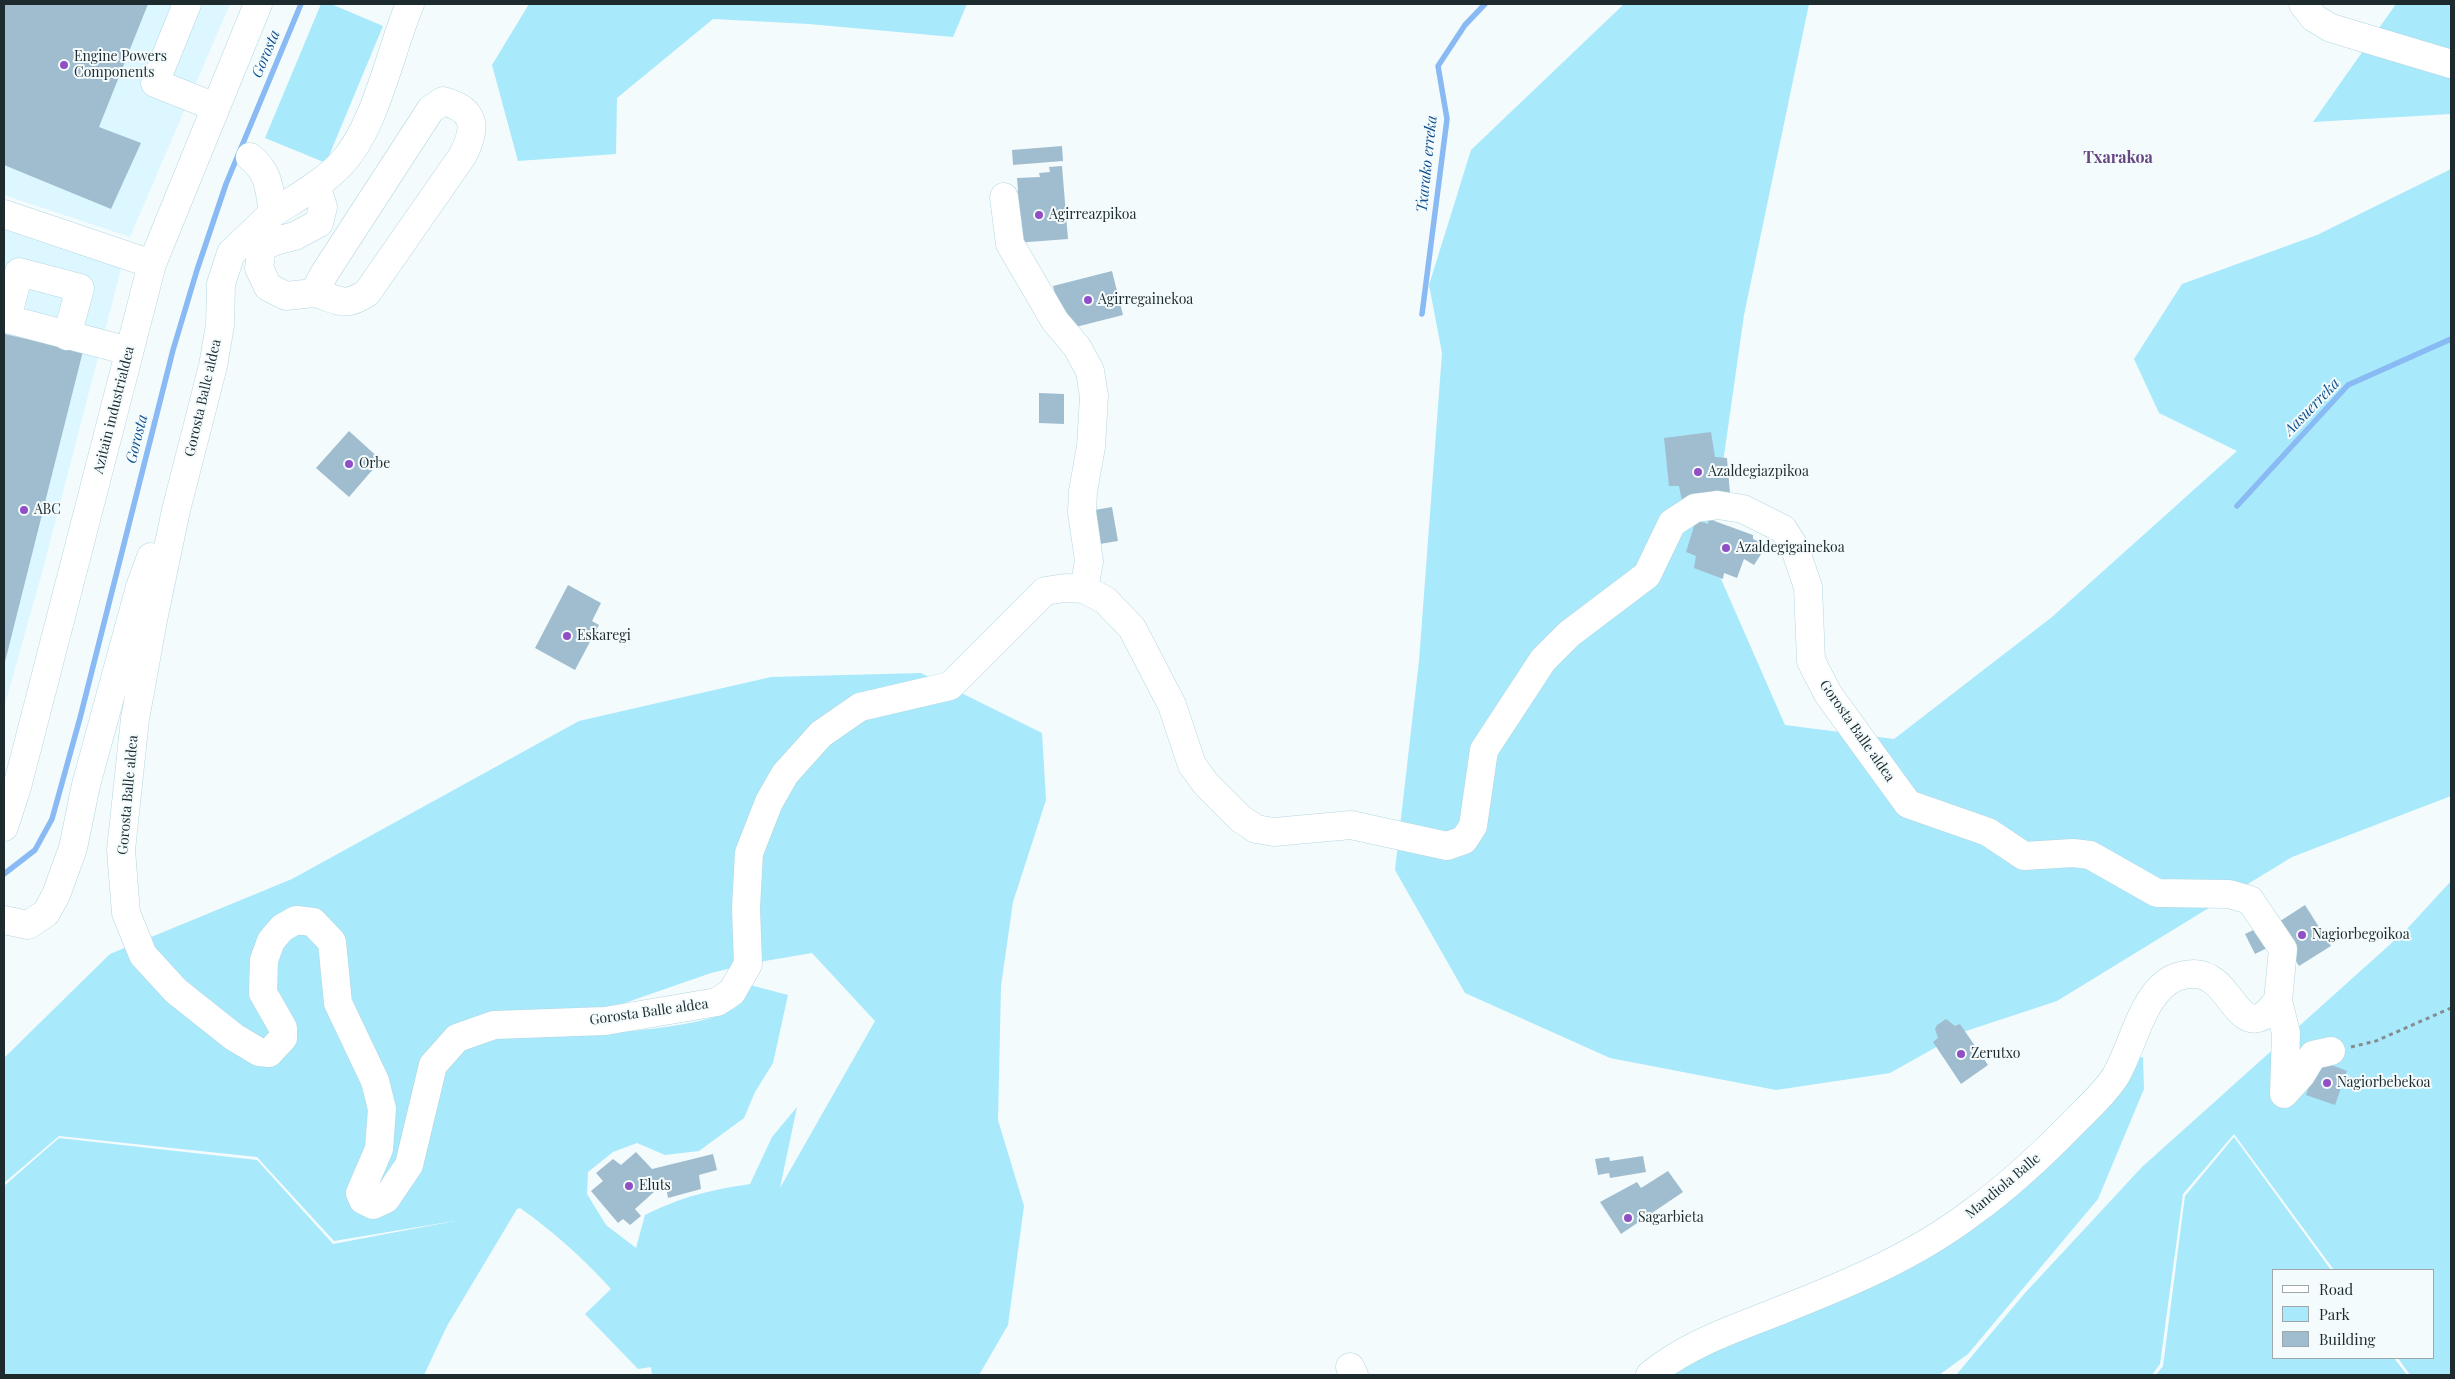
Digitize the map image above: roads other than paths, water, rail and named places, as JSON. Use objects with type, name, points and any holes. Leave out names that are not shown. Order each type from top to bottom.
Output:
[{"type":"street","points":[[188,4],[155,83],[215,108]]},
{"type":"street","name":"Azitain industrialdea","points":[[4,827],[22,768],[152,264],[258,4]]},
{"type":"street","name":"Gorosta Balle aldea","points":[[410,4],[373,107],[359,137],[342,163],[316,185],[273,213],[231,253],[221,284],[220,325],[213,366],[176,510],[153,620],[135,718],[121,850],[126,913],[143,955],[176,990],[234,1037],[259,1052],[270,1053],[283,1038],[283,1028],[263,993],[264,960],[271,941],[282,928],[296,920],[313,922],[332,942],[338,1003],[375,1081],[382,1109],[379,1149],[360,1193],[363,1200],[373,1205],[386,1199],[410,1164],[433,1065],[457,1038],[494,1025],[605,1021],[708,1004],[717,1002],[732,992],[748,964],[746,908],[749,853],[769,802],[785,774],[821,734],[860,707],[950,686],[1045,591],[1065,588],[1084,589],[1105,600],[1132,628],[1172,705],[1192,765],[1206,784],[1241,819],[1256,828],[1274,832],[1350,825],[1447,846],[1464,840],[1473,826],[1484,750],[1543,660],[1569,634],[1648,575],[1672,523],[1695,508],[1718,505],[1743,509],[1783,529],[1794,546],[1808,587],[1811,661],[1828,694],[1908,804],[1988,832],[2024,856],[2073,853],[2090,855],[2157,893],[2229,894],[2250,900],[2282,948],[2278,1001],[2286,1033],[2284,1094],[2301,1075],[2313,1056],[2331,1051]]},
{"type":"street","points":[[2303,4],[2314,18],[2331,28],[2451,64]]},
{"type":"street","points":[[314,293],[324,274],[431,109],[443,101],[465,111],[472,122],[470,141],[463,155],[368,293],[354,302],[340,302],[314,293],[286,296],[268,287],[259,268],[262,247],[275,241],[295,236],[319,223],[323,207],[316,185]]},
{"type":"street","points":[[250,156],[262,166],[267,178],[273,213]]},
{"type":"street","points":[[1004,197],[1010,244],[1055,321],[1077,347],[1090,370],[1094,396],[1091,447],[1083,491],[1082,512],[1089,561],[1084,589]]},
{"type":"street","points":[[4,214],[152,264]]},
{"type":"street","points":[[67,336],[129,350]]},
{"type":"street","points":[[4,920],[28,925],[46,913],[56,895],[73,848],[86,785],[140,587],[157,538],[176,510]]},
{"type":"street","name":"Mandiola Balle","points":[[1650,1375],[1670,1358],[1696,1344],[1826,1292],[1917,1249],[1975,1211],[2054,1142],[2114,1078],[2146,1009],[2168,982],[2185,974],[2204,974],[2216,981],[2240,1014],[2247,1018],[2263,1016],[2278,1001]]},
{"type":"waterway","name":"Gorosta","points":[[4,874],[35,850],[52,819],[80,718],[173,350],[197,270],[226,184],[301,4]]},
{"type":"waterway","name":"Txarako erreka","points":[[1422,314],[1447,119],[1438,66],[1465,25],[1485,4]]},
{"type":"waterway","name":"Aasuerreka","points":[[2237,506],[2348,385],[2451,339]]},
{"type":"place","name":"Engine Powers Components","points":[[64,65]]},
{"type":"place","name":"Agirreazpikoa","points":[[1039,215]]},
{"type":"place","name":"Agirregainekoa","points":[[1088,300]]},
{"type":"place","name":"Orbe","points":[[349,464]]},
{"type":"place","name":"Azaldegiazpikoa","points":[[1698,472]]},
{"type":"place","name":"ABC","points":[[24,510]]},
{"type":"place","name":"Azaldegigainekoa","points":[[1726,548]]},
{"type":"place","name":"Eskaregi","points":[[567,636]]},
{"type":"place","name":"Nagiorbegoikoa","points":[[2302,935]]},
{"type":"place","name":"Zerutxo","points":[[1961,1054]]},
{"type":"place","name":"Nagiorbebekoa","points":[[2327,1083]]},
{"type":"place","name":"Eluts","points":[[629,1186]]},
{"type":"place","name":"Sagarbieta","points":[[1628,1218]]},
{"type":"district","name":"Txarakoa","points":[[2118,158]]}]
